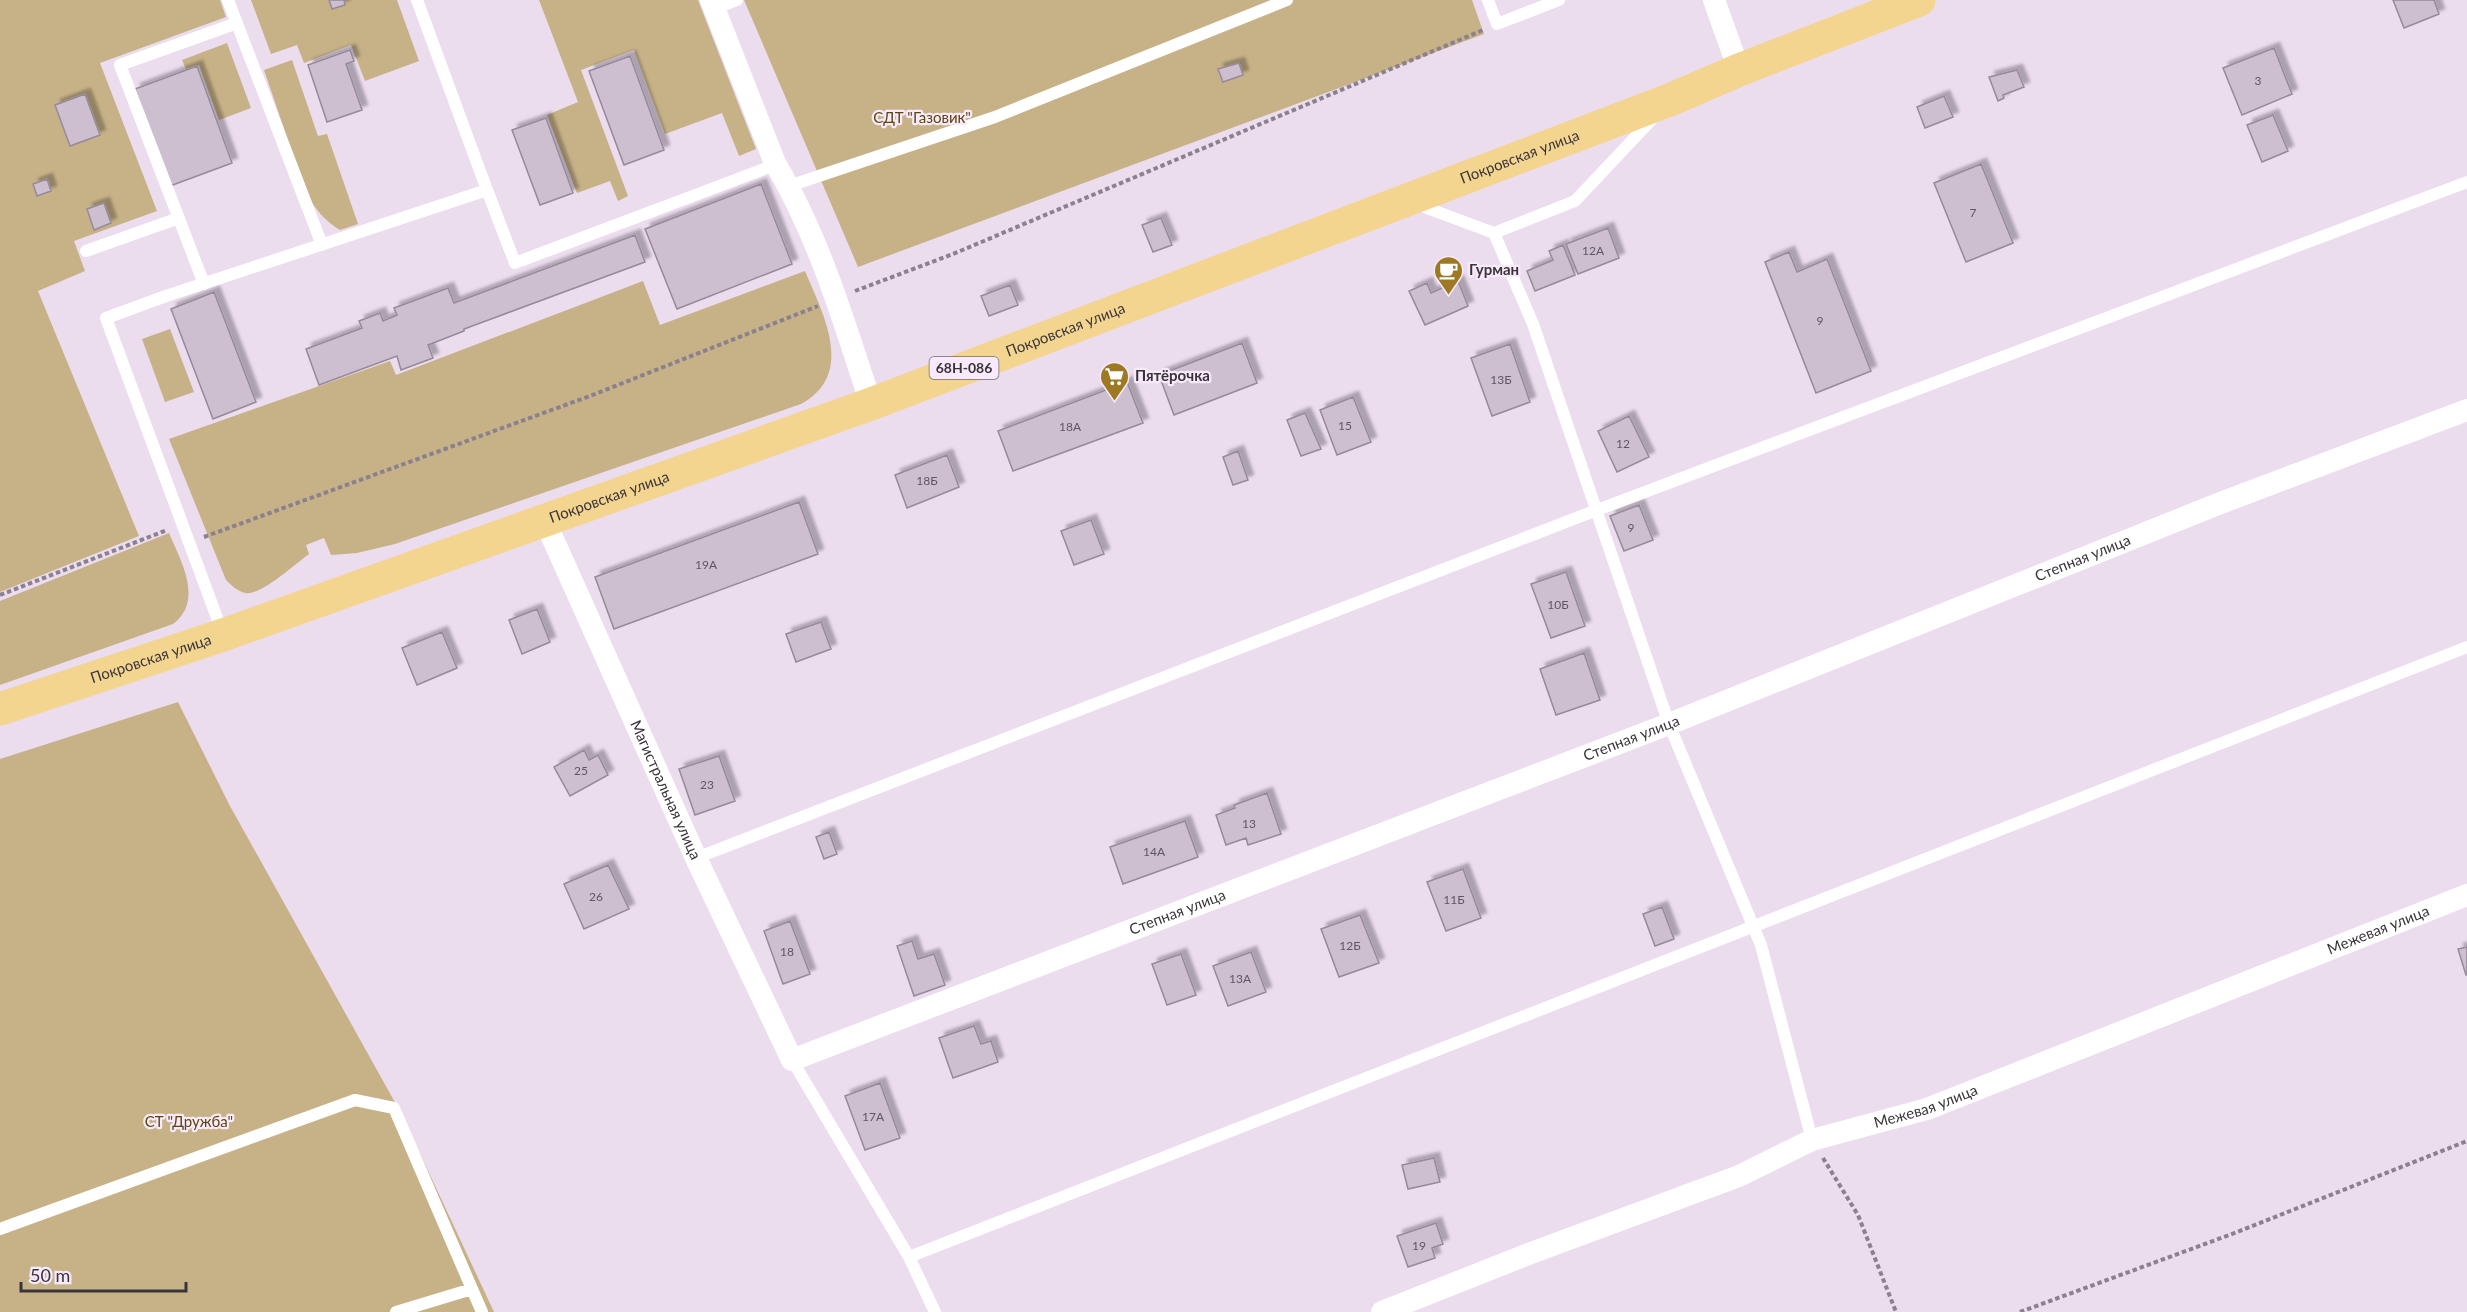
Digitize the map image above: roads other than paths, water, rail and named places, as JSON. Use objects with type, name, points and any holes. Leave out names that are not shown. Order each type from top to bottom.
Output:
[{"type":"main road","name":"Покровская улица","points":[[0,709],[223,635],[871,404],[1672,99],[1739,70],[1919,0]]},
{"type":"street","points":[[1714,0],[1739,70]]},
{"type":"street","points":[[712,5],[775,162],[789,186],[836,299],[871,404]]},
{"type":"street","name":"Степная улица","points":[[792,1060],[1669,724],[2218,504],[2467,410]]},
{"type":"street","name":"Магистральная улица","points":[[544,519],[696,858],[792,1060]]},
{"type":"street","name":"Межевая улица","points":[[1382,1312],[1531,1253],[1739,1176],[1812,1140],[1927,1109],[2467,895]]},
{"type":"lane","points":[[228,0],[322,244]]},
{"type":"lane","points":[[417,0],[515,263],[752,173],[775,162]]},
{"type":"lane","points":[[712,5],[737,0]]},
{"type":"lane","points":[[789,186],[994,117],[1287,0]]},
{"type":"lane","points":[[1488,0],[1497,24],[1559,0]]},
{"type":"lane","points":[[204,284],[120,65],[237,23]]},
{"type":"lane","points":[[1406,200],[1494,233],[1575,201],[1672,99]]},
{"type":"lane","points":[[696,858],[1597,510],[2467,182]]},
{"type":"lane","points":[[223,635],[106,318],[487,190]]},
{"type":"lane","points":[[86,251],[179,218]]},
{"type":"lane","points":[[1494,233],[1533,324],[1669,724],[1754,924],[1812,1140]]},
{"type":"lane","points":[[909,1257],[1754,924],[2467,647]]},
{"type":"lane","points":[[792,1060],[909,1257],[935,1312]]},
{"type":"lane","points":[[0,1229],[355,1100],[394,1108],[482,1312]]},
{"type":"lane","points":[[396,1312],[472,1289]]},
{"type":"place","name":"Гурман","points":[[1448,296]]},
{"type":"place","name":"Пятёрочка","points":[[1114,402]]},
{"type":"park label","name":"СДТ \"Газовик\"","points":[[922,118]]},
{"type":"park label","name":"СТ \"Дружба\"","points":[[189,1122]]}]
